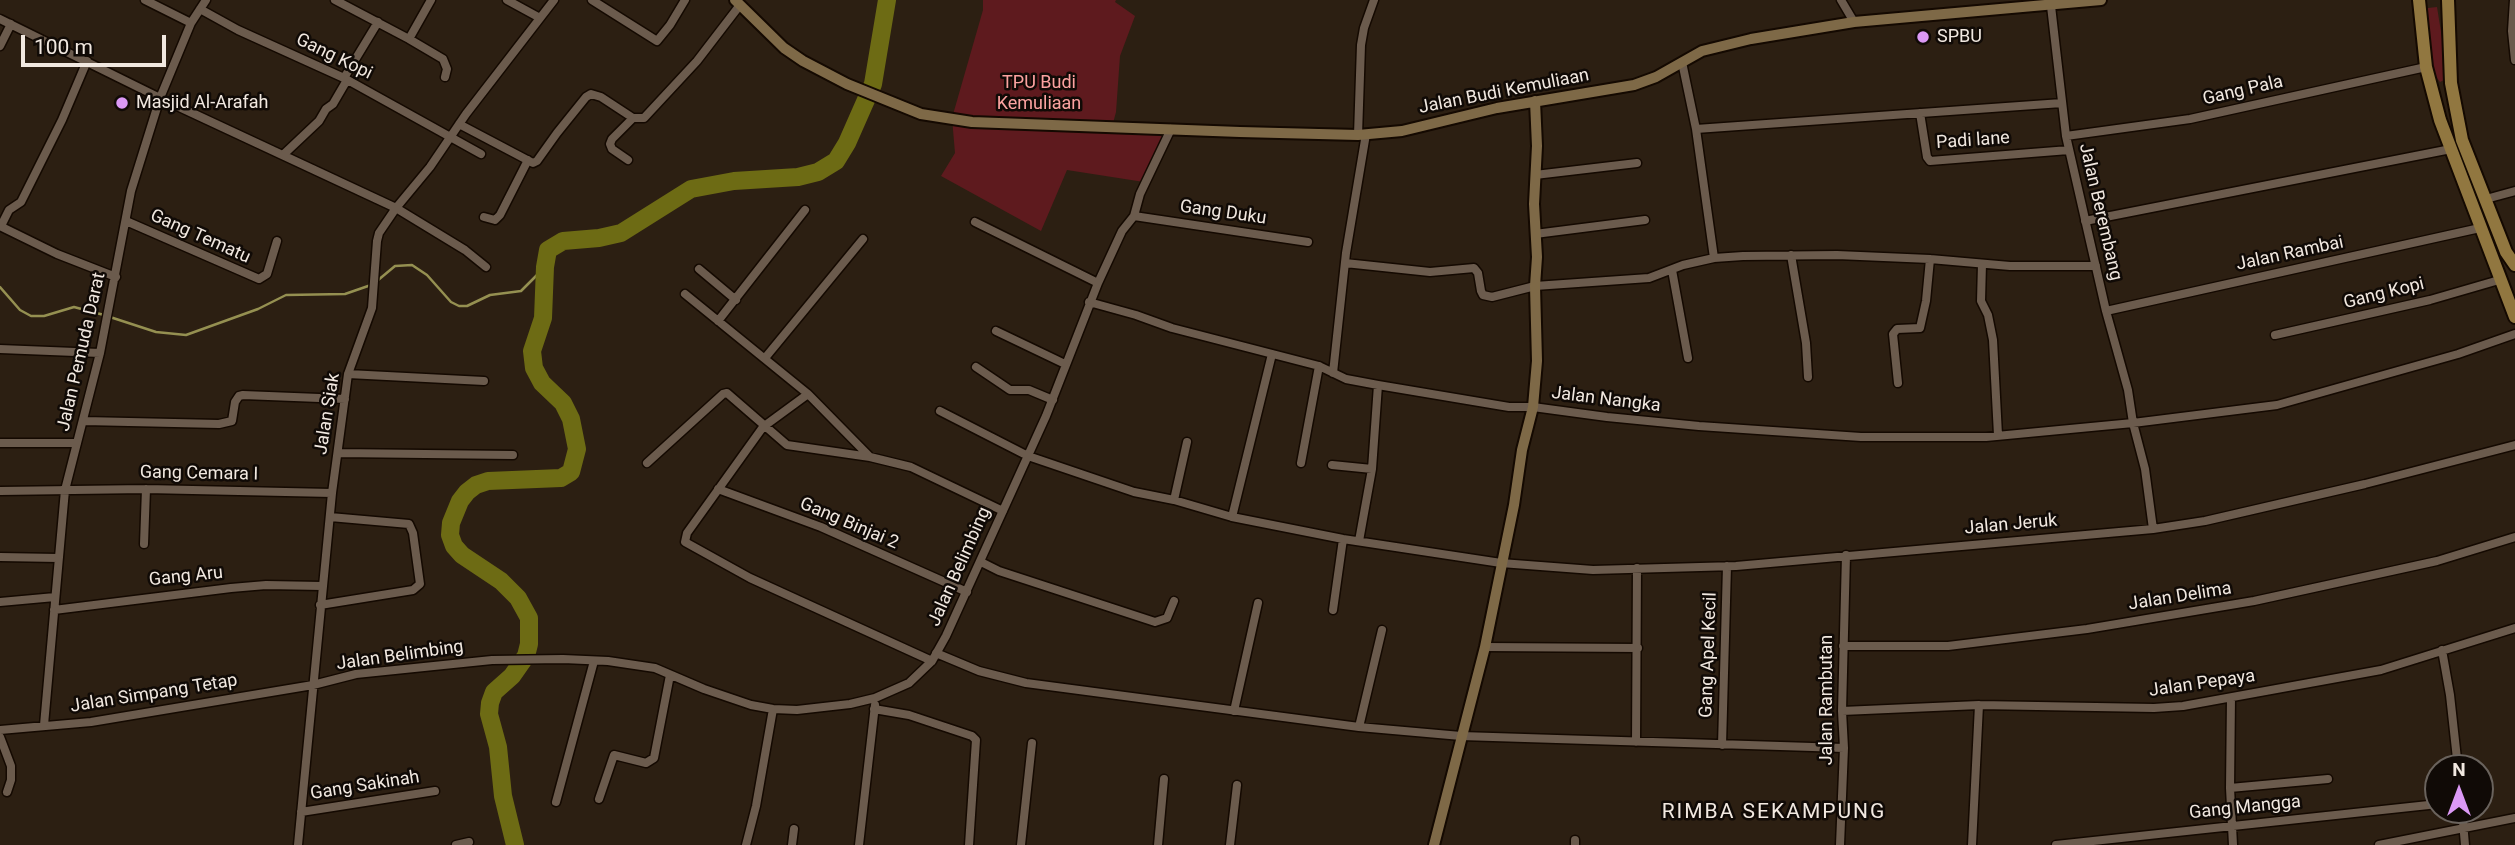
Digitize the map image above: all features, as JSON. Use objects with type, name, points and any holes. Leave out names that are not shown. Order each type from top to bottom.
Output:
[{"type":"main road","points":[[2419,0],[2426,66],[2438,113],[2515,317]]},
{"type":"main road","points":[[2448,0],[2449,60],[2458,126],[2506,252],[2515,265]]},
{"type":"street","points":[[145,0],[191,23]]},
{"type":"street","name":"Jalan Pemuda Darat","points":[[44,725],[65,490],[100,353],[135,177],[160,98],[191,23],[206,0]]},
{"type":"street","points":[[335,0],[443,59],[447,69],[445,77]]},
{"type":"street","points":[[409,39],[431,0]]},
{"type":"street","points":[[507,0],[540,18]]},
{"type":"street","name":"Jalan Siak","points":[[298,845],[332,493],[348,374],[372,308],[379,233],[554,0]]},
{"type":"street","points":[[592,0],[657,41],[685,0]]},
{"type":"street","points":[[1333,373],[1362,135],[1361,45],[1364,27],[1374,0]]},
{"type":"street","points":[[1841,0],[1854,22]]},
{"type":"street","name":"Jalan Budi Kemuliaan","points":[[737,2],[791,54],[847,83],[921,114],[960,121],[1362,135],[1402,131],[1535,101],[1634,85],[1656,77],[1702,51],[1728,43],[1854,22],[2101,0]]},
{"type":"street","points":[[2514,0],[2512,31],[2515,60]]},
{"type":"street","points":[[459,124],[533,163],[591,94],[639,119],[648,115],[696,61],[737,2]]},
{"type":"street","name":"Jalan Berembang","points":[[2055,4],[2068,150],[2128,390],[2145,470],[2153,529]]},
{"type":"street","name":"Gang Kopi","points":[[200,9],[238,30],[346,79],[481,154]]},
{"type":"street","points":[[0,19],[160,98],[396,208],[465,250],[486,267]]},
{"type":"street","points":[[284,154],[333,104],[378,22]]},
{"type":"street","points":[[0,46],[11,24]]},
{"type":"street","points":[[87,61],[62,120],[21,202],[12,207],[0,226],[57,254],[116,278]]},
{"type":"street","points":[[1682,62],[1696,129],[1714,258]]},
{"type":"street","name":"Gang Pala","points":[[2066,136],[2190,119],[2426,66]]},
{"type":"street","points":[[1434,845],[1485,647],[1522,450],[1533,407],[1537,361],[1535,101]]},
{"type":"street","points":[[1696,129],[2062,103]]},
{"type":"street","name":"Padi lane","points":[[1920,113],[1927,157],[1930,161],[2068,150]]},
{"type":"street","points":[[628,160],[612,149],[610,144],[633,118]]},
{"type":"street","name":"Jalan Belimbing","points":[[313,685],[356,674],[492,660],[563,659],[655,668],[751,705],[773,709],[820,708],[875,698],[909,684],[934,657],[967,592],[1052,400],[1089,302],[1122,231],[1134,216],[1140,194],[1171,129]]},
{"type":"street","points":[[2085,222],[2451,149]]},
{"type":"street","points":[[484,217],[495,220],[500,215],[528,160]]},
{"type":"street","points":[[1535,175],[1637,163]]},
{"type":"street","points":[[2486,199],[2515,191]]},
{"type":"street","points":[[718,321],[805,210]]},
{"type":"street","name":"Gang Duku","points":[[1134,216],[1308,242]]},
{"type":"street","points":[[1535,234],[1645,220]]},
{"type":"street","name":"Gang Tematu","points":[[126,222],[259,279],[267,274],[277,241]]},
{"type":"street","points":[[975,222],[1098,283]]},
{"type":"street","name":"Jalan Rambai","points":[[2106,310],[2480,228]]},
{"type":"street","points":[[765,358],[863,239]]},
{"type":"street","points":[[1345,263],[1430,272],[1475,268],[1481,291],[1487,296],[1535,286],[1649,278],[1683,265],[1714,258],[1791,255],[1930,259],[2010,266],[2096,266]]},
{"type":"street","points":[[1791,255],[1806,343],[1808,377]]},
{"type":"street","points":[[1898,383],[1893,334],[1897,330],[1920,328],[1930,259]]},
{"type":"street","points":[[1982,264],[1981,301],[1988,315],[1993,340],[1998,435]]},
{"type":"street","points":[[699,269],[736,300]]},
{"type":"street","points":[[1672,270],[1688,358]]},
{"type":"street","name":"Gang Kopi","points":[[2276,335],[2417,303],[2499,280]]},
{"type":"street","points":[[685,294],[808,394],[870,457]]},
{"type":"street","name":"Jalan Nangka","points":[[1089,302],[1378,385],[1509,407],[1533,407],[1699,426],[1861,437],[1998,435],[2133,423],[2277,405],[2458,355],[2515,334]]},
{"type":"street","points":[[996,331],[1065,364]]},
{"type":"street","points":[[0,349],[100,353]]},
{"type":"street","points":[[1232,517],[1272,355]]},
{"type":"street","points":[[1301,463],[1318,366]]},
{"type":"street","points":[[976,367],[1010,390],[1029,390],[1052,400]]},
{"type":"street","points":[[348,374],[484,381]]},
{"type":"street","points":[[1359,541],[1372,469],[1378,385]]},
{"type":"street","points":[[647,463],[724,394],[730,395],[763,427],[789,446],[870,457],[916,469],[1003,511]]},
{"type":"street","points":[[808,394],[763,427],[684,537],[687,545],[750,578],[934,657],[1026,683],[1359,727],[1461,736],[1844,748]]},
{"type":"street","points":[[84,421],[226,423],[232,421],[235,402],[243,395],[345,399]]},
{"type":"street","name":"Jalan Jeruk","points":[[940,411],[1028,456],[1134,492],[1174,500],[1232,517],[1343,539],[1501,563],[1593,570],[1727,566],[2153,529],[2205,521],[2365,484],[2515,445]]},
{"type":"street","points":[[1174,500],[1187,442]]},
{"type":"street","points":[[0,443],[76,443]]},
{"type":"street","points":[[338,453],[513,455]]},
{"type":"street","points":[[1332,465],[1372,469]]},
{"type":"street","points":[[144,544],[146,489]]},
{"type":"street","name":"Gang Cemara I","points":[[0,491],[146,489],[332,493]]},
{"type":"street","name":"Gang Binjai 2","points":[[718,489],[821,527],[967,592]]},
{"type":"street","points":[[320,605],[413,590],[420,584],[413,533],[409,524],[330,517]]},
{"type":"street","name":"Jalan Delima","points":[[1843,646],[1948,646],[2087,629],[2281,596],[2437,561],[2515,537]]},
{"type":"street","points":[[1333,610],[1343,539]]},
{"type":"street","name":"Jalan Rambutan","points":[[1840,845],[1846,555]]},
{"type":"street","points":[[0,557],[58,558]]},
{"type":"street","points":[[981,562],[999,571],[1155,622],[1167,618],[1174,601]]},
{"type":"street","name":"Gang Apel Kecil","points":[[1722,745],[1727,566]]},
{"type":"street","points":[[1636,741],[1637,568]]},
{"type":"street","name":"Gang Aru","points":[[54,611],[231,588],[266,585],[322,586]]},
{"type":"street","points":[[0,602],[55,597]]},
{"type":"street","points":[[1234,711],[1258,603]]},
{"type":"street","name":"Jalan Pepaya","points":[[1842,711],[1979,705],[2154,708],[2183,706],[2381,670],[2515,628]]},
{"type":"street","points":[[1359,727],[1382,630]]},
{"type":"street","points":[[1485,647],[1638,648]]},
{"type":"street","points":[[2442,650],[2456,754]]},
{"type":"street","points":[[556,802],[594,661]]},
{"type":"street","points":[[599,799],[614,755],[646,763],[654,758],[670,674]]},
{"type":"street","name":"Jalan Simpang Tetap","points":[[0,730],[91,722],[313,685]]},
{"type":"street","points":[[859,845],[875,698]]},
{"type":"street","points":[[2231,698],[2230,788],[2233,845]]},
{"type":"street","points":[[1972,845],[1979,705]]},
{"type":"street","points":[[746,845],[757,806],[773,709]]},
{"type":"street","points":[[874,709],[909,715],[972,736],[976,740],[969,845]]},
{"type":"street","points":[[0,737],[11,766],[11,780],[7,792]]},
{"type":"street","points":[[1021,845],[1032,743]]},
{"type":"street","points":[[1157,845],[1164,779]]},
{"type":"street","points":[[2230,788],[2328,779]]},
{"type":"street","points":[[1230,845],[1237,785]]},
{"type":"street","name":"Gang Sakinah","points":[[301,812],[435,791]]},
{"type":"street","name":"Gang Mangga","points":[[2056,845],[2424,805]]},
{"type":"street","points":[[2379,845],[2515,818]]},
{"type":"street","points":[[2463,824],[2465,845]]},
{"type":"street","points":[[792,845],[794,829]]},
{"type":"street","points":[[2160,834],[2161,845]]},
{"type":"street","points":[[456,845],[469,842]]},
{"type":"green space","name":"TPU Budi Kemuliaan","points":[[983,0],[1116,0],[1115,2],[1135,16],[1120,56],[1116,112],[1112,127],[1165,129],[1144,182],[1067,170],[1041,231],[941,176],[955,153],[952,118],[983,10]]},
{"type":"green space","points":[[2437,7],[2446,63],[2446,79],[2440,82],[2433,73],[2419,9]]},
{"type":"waterway","points":[[515,845],[503,796],[498,747],[489,714],[494,692],[512,676],[526,656],[529,618],[518,598],[501,581],[462,555],[454,546],[450,535],[451,523],[460,501],[476,485],[488,481],[561,478],[571,472],[577,449],[571,419],[563,403],[542,383],[534,368],[532,351],[543,318],[548,250],[563,241],[621,233],[691,189],[734,181],[798,177],[818,172],[836,161],[847,143],[873,84],[887,0]]},
{"type":"waterway","points":[[377,281],[395,266],[412,265],[427,275],[451,302],[467,306],[490,295],[521,291],[545,267]]},
{"type":"waterway","points":[[110,317],[156,332],[186,335],[258,309],[286,295],[345,294],[371,285]]},
{"type":"waterway","points":[[0,287],[20,310],[31,316],[44,316],[74,307],[104,315]]},
{"type":"place","name":"SPBU","points":[[1923,37]]},
{"type":"place","name":"Masjid Al-Arafah","points":[[122,103]]},
{"type":"district","name":"RIMBA SEKAMPUNG","points":[[1774,813]]}]
